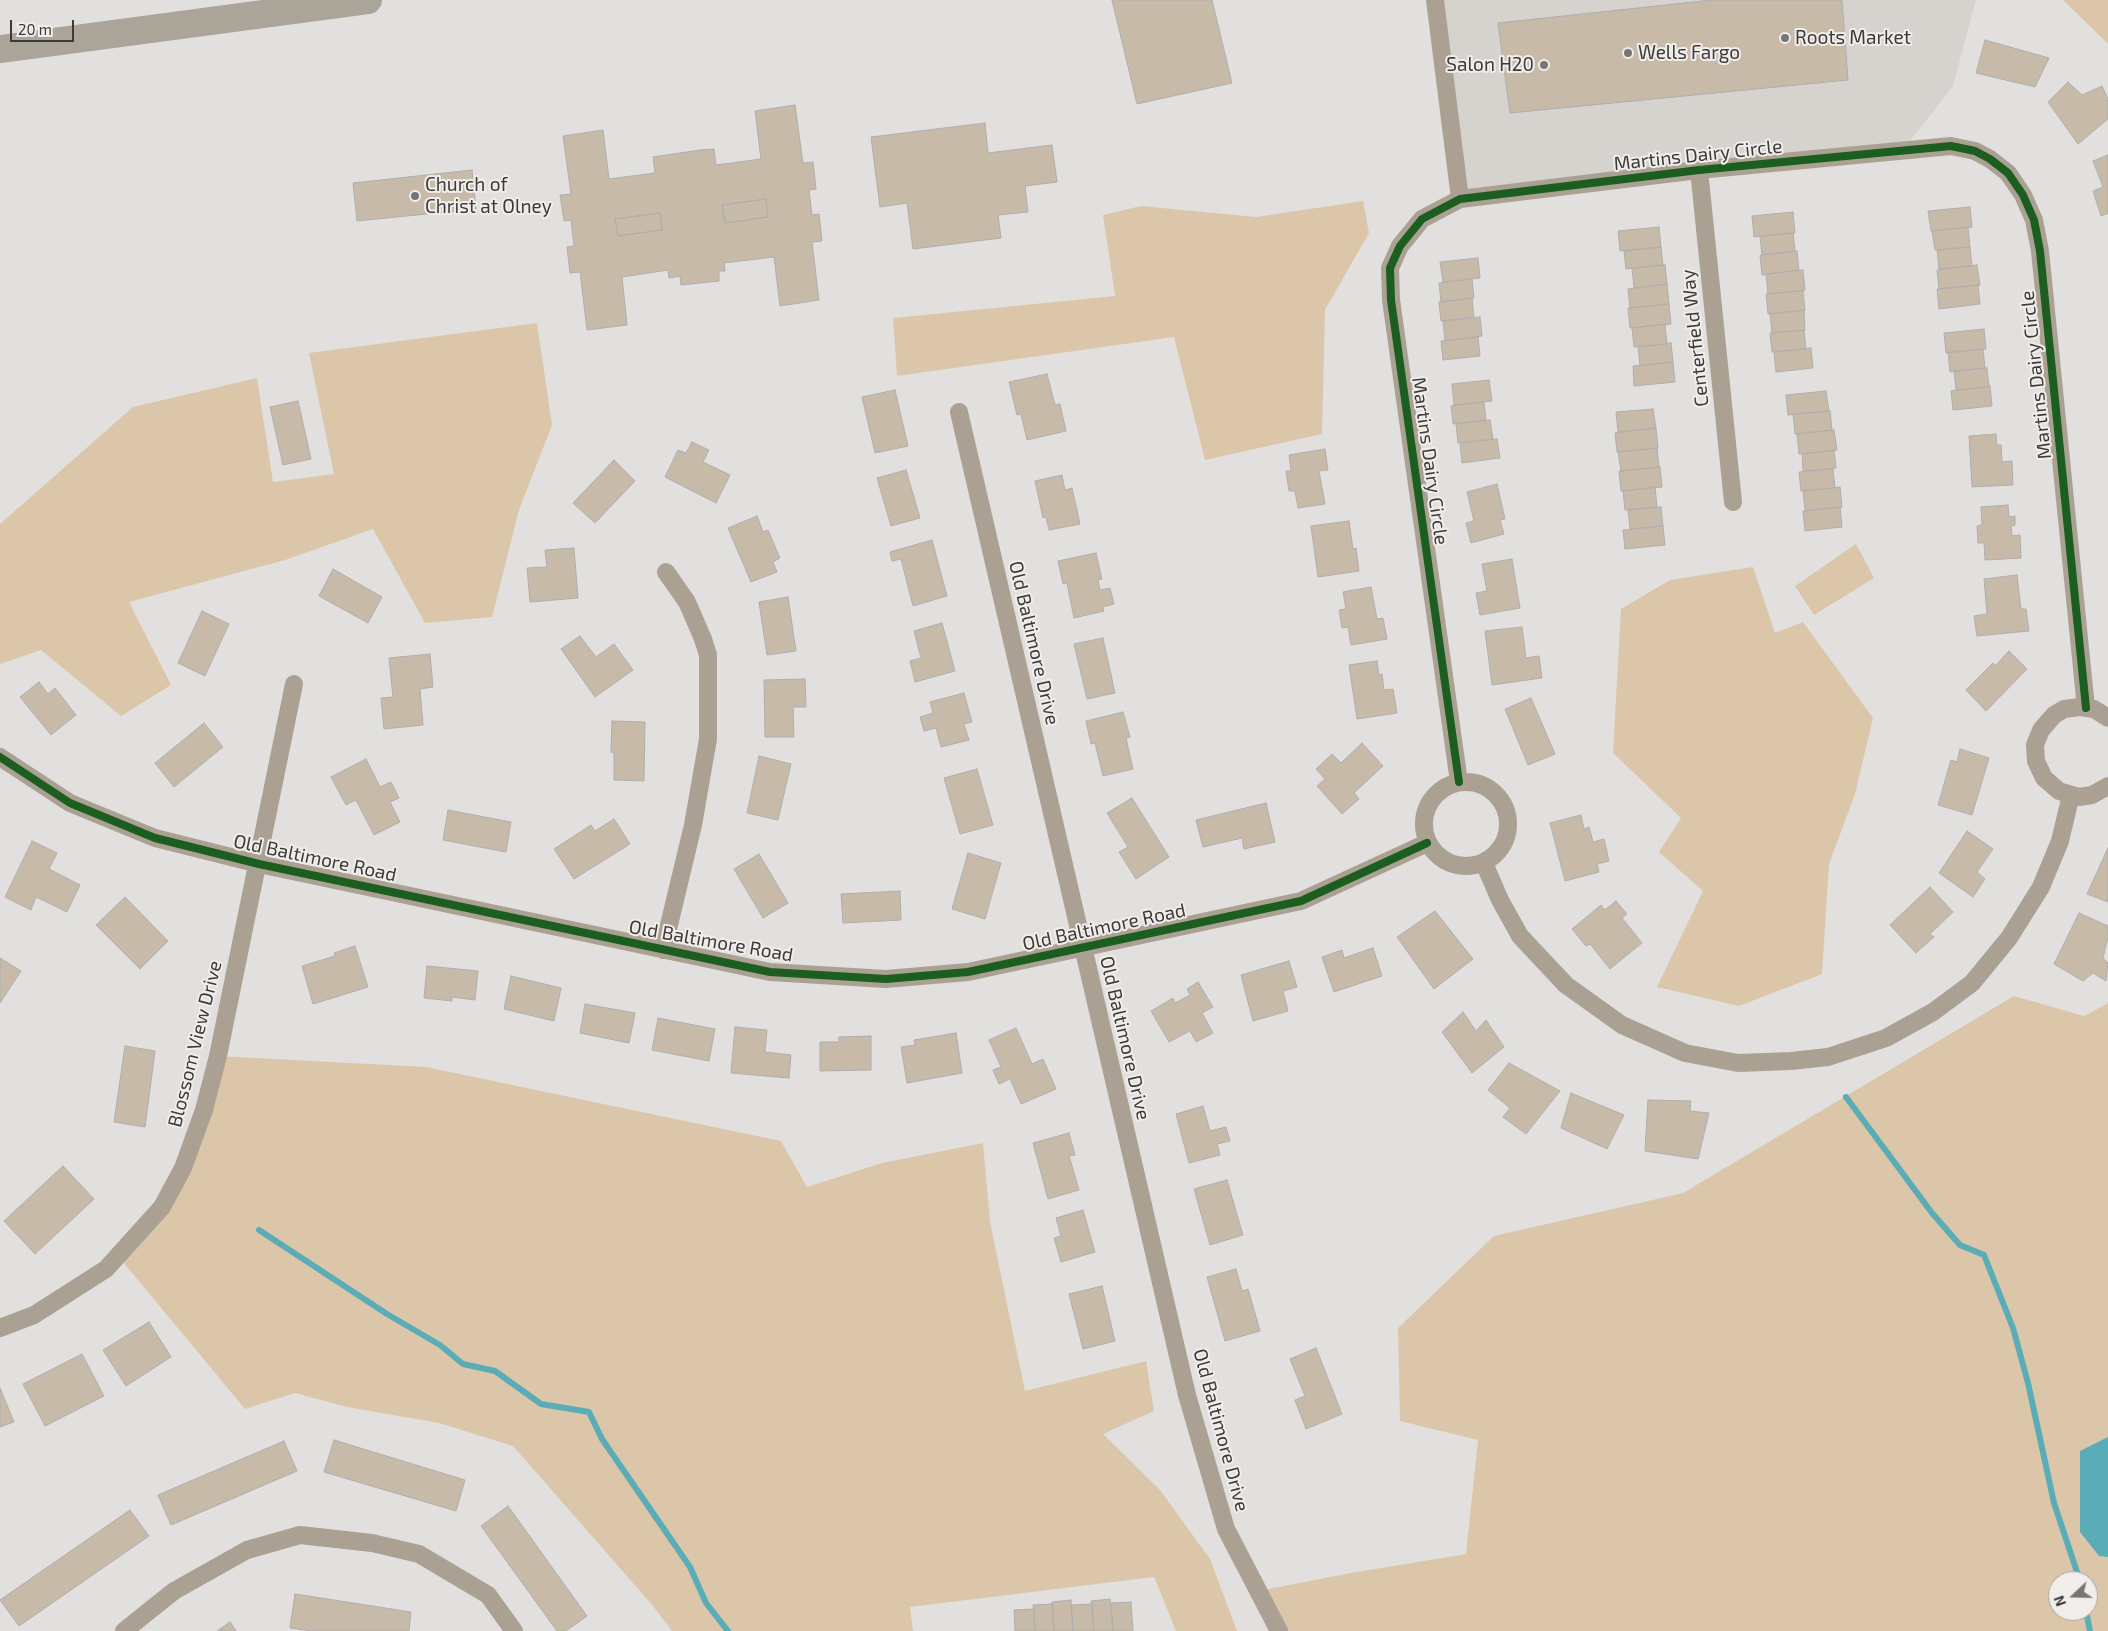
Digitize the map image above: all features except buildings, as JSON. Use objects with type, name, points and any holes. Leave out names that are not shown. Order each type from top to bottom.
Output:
[{"type":"main road","points":[[0,49],[368,0]]},
{"type":"street","points":[[1435,0],[1460,199]]},
{"type":"street","name":"Martins Dairy Circle","points":[[1459,782],[1391,300],[1390,268],[1400,246],[1422,218],[1460,199],[1699,170],[1951,146],[1975,151],[1990,159],[2008,174],[2022,195],[2034,220],[2040,252],[2086,708]]},
{"type":"street","name":"Centerfield Way","points":[[1699,170],[1732,502]]},
{"type":"street","name":"Old Baltimore Drive","points":[[959,412],[1187,1395],[1226,1529],[1279,1631]]},
{"type":"street","points":[[663,950],[693,825],[708,739],[708,655],[687,602],[666,572]]},
{"type":"street","name":"Blossom View Drive","points":[[0,1328],[34,1315],[106,1269],[162,1207],[183,1168],[204,1110],[218,1056],[259,864],[294,684]]},
{"type":"street","points":[[2108,718],[2094,709],[2080,706],[2064,709],[2054,715],[2041,730],[2036,745],[2036,761],[2044,778],[2059,791],[2079,797],[2092,795],[2108,786]]},
{"type":"street","name":"Old Baltimore Road","points":[[0,757],[70,803],[155,838],[259,864],[770,972],[886,979],[968,972],[1301,900],[1427,843]]},
{"type":"street","points":[[1459,782],[1476,782],[1490,789],[1502,801],[1508,818],[1507,837],[1498,853],[1484,863],[1468,867],[1450,864],[1436,855],[1427,843],[1423,824],[1428,803],[1441,789],[1459,782]]},
{"type":"street","points":[[1484,863],[1500,900],[1520,936],[1566,985],[1622,1025],[1685,1053],[1738,1063],[1791,1061],[1828,1057],[1886,1038],[1933,1012],[1972,983],[2009,938],[2041,887],[2060,840],[2072,795]]},
{"type":"street","points":[[124,1631],[174,1591],[248,1550],[300,1535],[372,1543],[419,1554],[488,1595],[514,1631]]},
{"type":"shaded area","points":[[1435,0],[1976,0],[1953,86],[1902,151],[1460,199]]},
{"type":"shaded area","points":[[2063,0],[2108,0],[2108,44]]},
{"type":"shaded area","points":[[1363,201],[1369,233],[1325,310],[1322,434],[1205,460],[1174,337],[897,376],[893,318],[1115,296],[1103,215],[1141,206],[1256,217]]},
{"type":"shaded area","points":[[537,323],[552,425],[519,510],[492,617],[425,623],[373,529],[285,560],[129,602],[171,685],[121,716],[41,650],[0,664],[0,524],[133,407],[257,378],[273,482],[334,474],[309,353]]},
{"type":"shaded area","points":[[1856,544],[1874,578],[1814,615],[1795,586]]},
{"type":"shaded area","points":[[1753,567],[1775,633],[1803,622],[1873,718],[1855,794],[1829,864],[1822,974],[1739,1006],[1657,987],[1703,891],[1659,852],[1681,818],[1613,753],[1621,609],[1670,580]]},
{"type":"shaded area","points":[[2014,996],[2084,1016],[2108,1003],[2108,1631],[1288,1631],[1258,1591],[1466,1554],[1478,1440],[1400,1421],[1398,1328],[1494,1236],[1683,1193]]},
{"type":"shaded area","points":[[218,1056],[426,1067],[781,1141],[807,1187],[882,1163],[983,1143],[990,1222],[1025,1391],[1146,1361],[1154,1411],[1103,1434],[1160,1490],[1210,1559],[1237,1631],[1176,1631],[1154,1577],[910,1607],[913,1631],[672,1631],[653,1606],[513,1446],[439,1423],[347,1407],[295,1393],[245,1409],[118,1256],[162,1207]]},
{"type":"water","points":[[2108,1437],[2108,1557],[2099,1556],[2080,1532],[2080,1451]]},
{"type":"waterway","points":[[1846,1097],[1932,1213],[1960,1245],[1984,1255],[2013,1328],[2028,1383],[2054,1503],[2077,1571]]},
{"type":"waterway","points":[[259,1230],[387,1314],[440,1345],[463,1364],[495,1371],[541,1404],[589,1412],[602,1439],[690,1567],[706,1603],[728,1631]]},
{"type":"waterway","points":[[2088,1621],[2090,1631]]},
{"type":"cycle path","points":[[1459,782],[1391,300],[1390,268],[1400,246],[1422,219],[1460,199],[1699,170],[1951,146],[1975,151],[1990,159],[2008,173],[2023,195],[2034,220],[2040,251],[2086,708]]},
{"type":"cycle path","points":[[0,757],[70,803],[155,838],[259,864],[770,972],[886,979],[968,972],[1301,901],[1427,843]]},
{"type":"place","name":"Roots Market","points":[[1785,38]]},
{"type":"place","name":"Wells Fargo","points":[[1628,53]]},
{"type":"place","name":"Salon H20","points":[[1544,65]]},
{"type":"place","name":"Church of Christ at Olney","points":[[415,196]]}]
